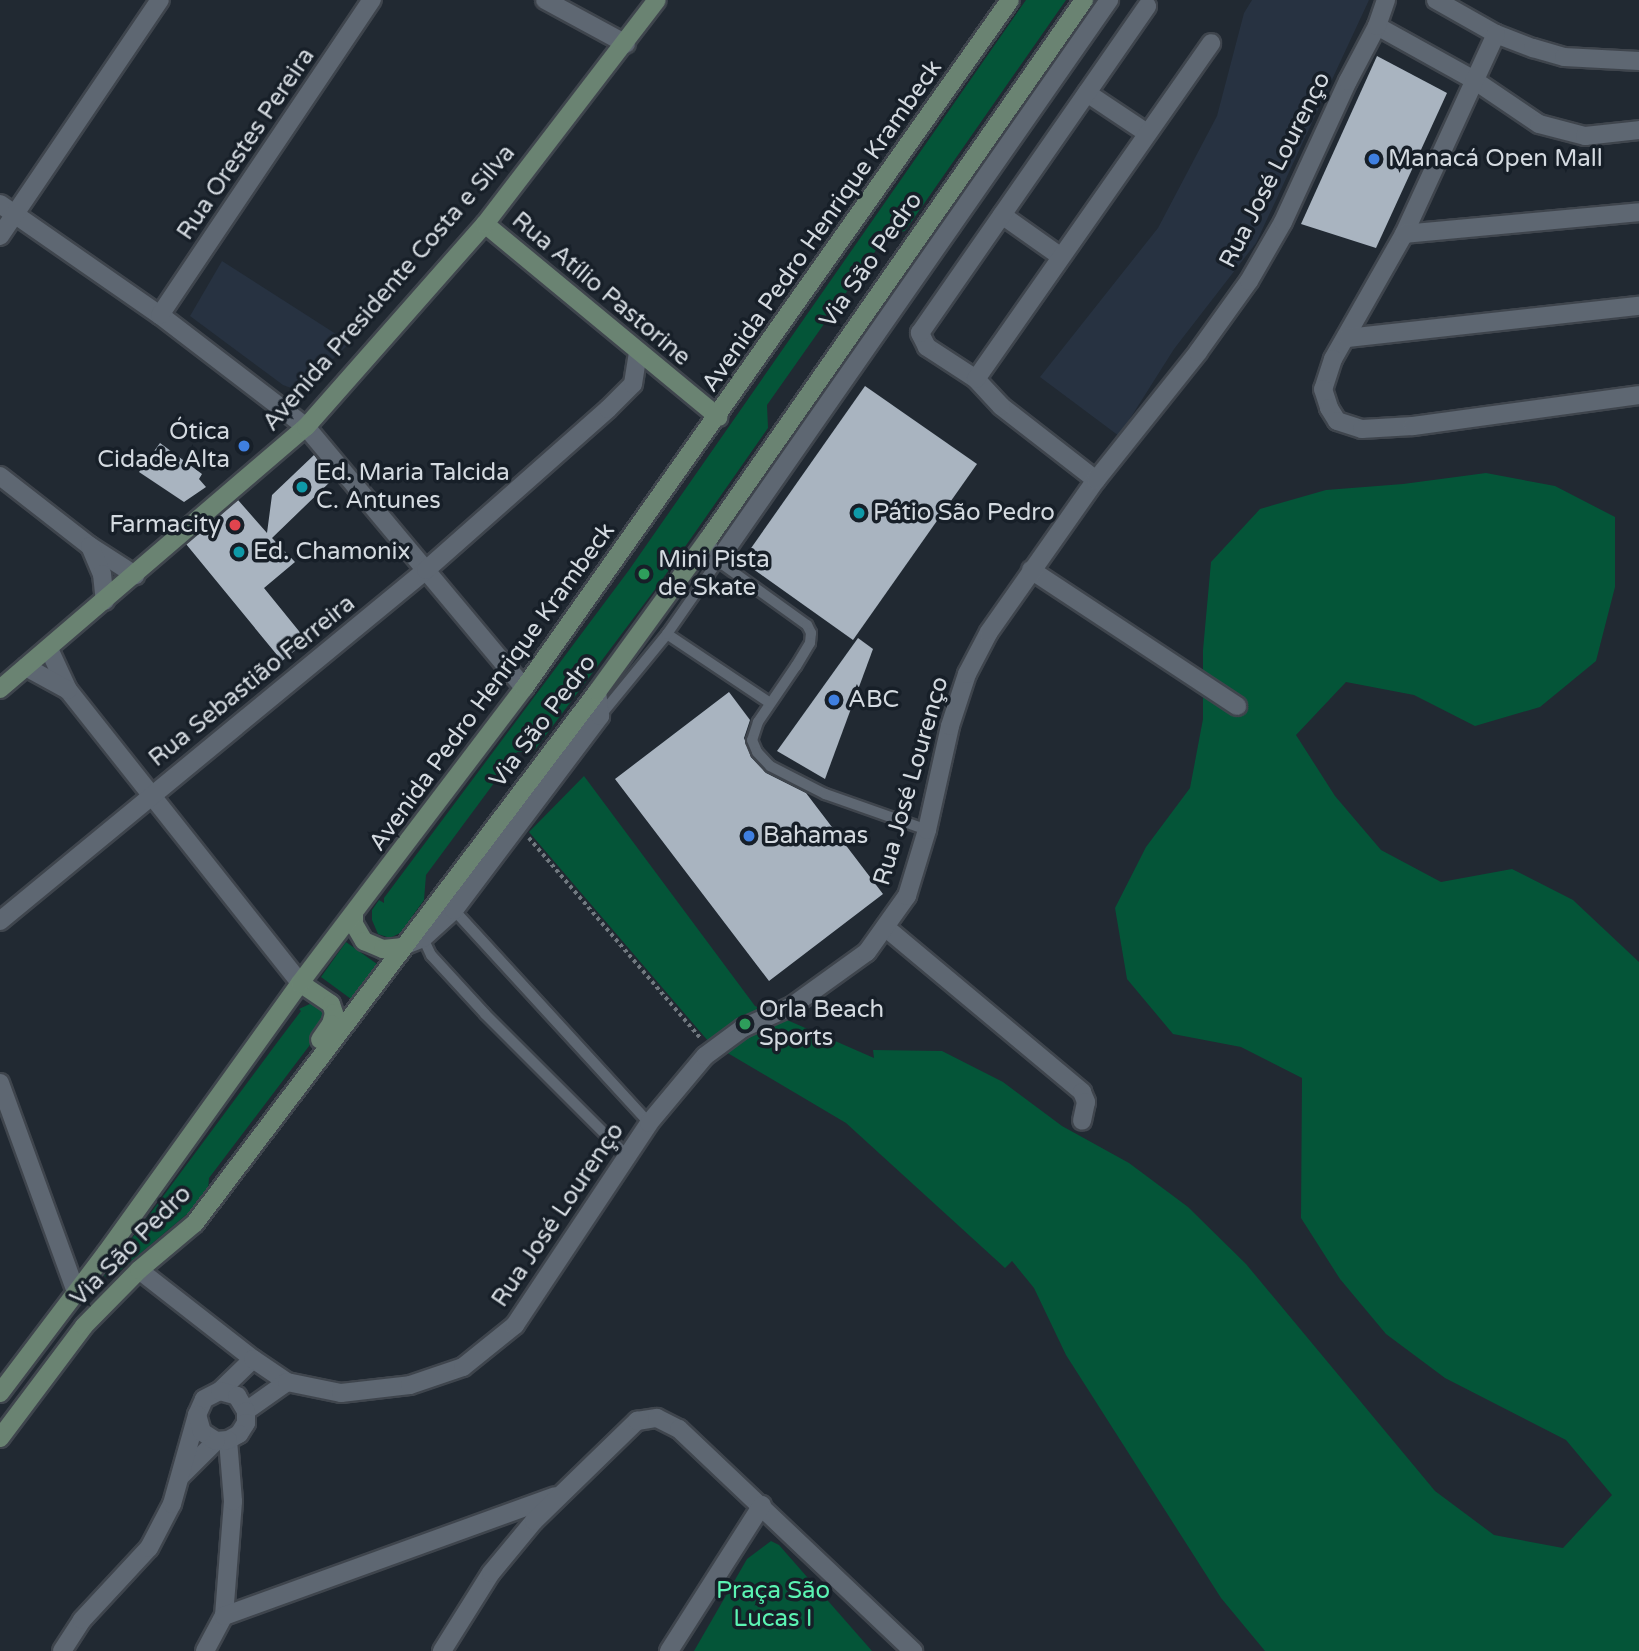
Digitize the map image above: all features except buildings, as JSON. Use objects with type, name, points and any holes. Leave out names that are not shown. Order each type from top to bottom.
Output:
[{"type":"main road","name":"Avenida Presidente Costa e Silva","points":[[0,689],[306,427],[485,224],[626,44],[657,0]]},
{"type":"main road","name":"Avenida Pedro Henrique Krambeck","points":[[0,1393],[300,983],[524,688],[1010,0]]},
{"type":"main road","name":"Via São Pedro","points":[[0,1438],[84,1326],[139,1270],[195,1223],[401,947],[597,692],[709,538],[1084,0]]},
{"type":"main road","name":"Rua Atílio Pastorine","points":[[485,224],[718,417]]},
{"type":"main road","points":[[354,914],[357,932],[364,941],[383,949],[401,947]]},
{"type":"main road","points":[[218,1193],[222,1174],[331,1024],[334,1013],[331,1004],[300,983]]},
{"type":"street","points":[[0,236],[8,209],[160,0]]},
{"type":"street","name":"Rua Orestes Pereira","points":[[160,315],[372,0]]},
{"type":"street","points":[[545,0],[626,44]]},
{"type":"street","points":[[718,561],[1109,0]]},
{"type":"street","name":"Rua José Lourenço","points":[[287,1382],[341,1393],[410,1385],[463,1367],[514,1325],[649,1123],[711,1052],[743,1028],[792,1006],[867,952],[907,896],[927,830],[950,726],[967,674],[989,632],[1096,480],[1198,352],[1249,281],[1283,222],[1348,81],[1377,26],[1386,0]]},
{"type":"street","points":[[1436,0],[1496,34],[1564,57],[1639,61]]},
{"type":"street","points":[[1096,480],[1016,419],[988,395],[976,379],[927,347],[920,333],[1147,6]]},
{"type":"street","points":[[1377,26],[1474,80],[1539,124],[1565,133],[1585,136],[1639,130]]},
{"type":"street","points":[[1496,34],[1404,234],[1333,359],[1323,389],[1337,421],[1362,429],[1413,426],[1639,396]]},
{"type":"street","points":[[976,379],[1211,43]]},
{"type":"street","points":[[1087,93],[1147,133]]},
{"type":"street","points":[[8,209],[160,315],[306,427],[524,688]]},
{"type":"street","points":[[1404,234],[1639,212]]},
{"type":"street","points":[[1002,215],[1060,256]]},
{"type":"street","points":[[1347,338],[1639,306]]},
{"type":"street","name":"Rua Sebastião Ferreira","points":[[0,921],[426,570],[625,393],[636,376],[638,352]]},
{"type":"street","points":[[0,476],[90,546],[135,575]]},
{"type":"street","points":[[90,546],[103,574],[105,601]]},
{"type":"street","points":[[1031,570],[1237,706]]},
{"type":"street","points":[[48,649],[68,690],[300,983]]},
{"type":"street","points":[[26,667],[68,690]]},
{"type":"street","points":[[401,947],[423,938],[454,910],[600,716],[597,692]]},
{"type":"street","points":[[885,927],[1083,1092],[1086,1102],[1082,1121]]},
{"type":"street","points":[[0,1083],[76,1292]]},
{"type":"street","points":[[139,1270],[253,1359],[287,1382],[246,1411]]},
{"type":"street","points":[[62,1651],[82,1620],[136,1566],[149,1549],[172,1504],[204,1399],[220,1391],[253,1359]]},
{"type":"street","points":[[179,1478],[222,1440],[239,1434],[246,1423],[246,1411],[236,1396],[220,1391]]},
{"type":"street","points":[[197,1415],[202,1432],[222,1440]]},
{"type":"street","points":[[442,1651],[491,1573],[559,1494],[637,1421],[657,1418],[679,1429],[762,1505],[904,1648]]},
{"type":"street","points":[[205,1651],[224,1616],[233,1501],[222,1440]]},
{"type":"street","points":[[224,1616],[559,1494]]},
{"type":"street","points":[[669,1651],[762,1505]]},
{"type":"lane","points":[[709,538],[718,561],[807,625],[811,633],[810,643],[758,722],[752,740],[757,752],[770,765],[825,794],[927,830]]},
{"type":"lane","points":[[600,716],[667,634],[718,561]]},
{"type":"lane","points":[[667,634],[770,703]]},
{"type":"lane","points":[[454,910],[649,1123]]},
{"type":"lane","points":[[423,938],[431,955],[485,1014],[627,1156]]},
{"type":"path","points":[[518,825],[711,1052]]},
{"type":"shaded area","points":[[1252,0],[1369,0],[1256,243],[1174,349],[1119,436],[1040,377],[1158,228],[1217,116],[1244,13]]},
{"type":"shaded area","points":[[222,261],[350,343],[299,391],[283,385],[190,316]]},
{"type":"green space","points":[[1026,0],[1066,0],[905,231],[886,236],[767,405],[768,428],[659,584],[534,751],[517,752],[426,875],[424,900],[400,933],[390,938],[378,934],[372,920],[372,910],[379,900],[384,903],[384,898],[629,570]]},
{"type":"green space","points":[[1486,473],[1555,486],[1615,517],[1615,587],[1596,661],[1540,707],[1475,726],[1414,695],[1346,682],[1296,735],[1335,796],[1381,850],[1441,882],[1512,869],[1573,900],[1639,962],[1639,1651],[1265,1651],[1221,1598],[1066,1355],[1034,1288],[1012,1261],[1005,1268],[846,1123],[709,1042],[529,832],[584,776],[755,1006],[874,1058],[873,1050],[942,1051],[1003,1082],[1062,1126],[1129,1163],[1188,1207],[1246,1264],[1435,1491],[1494,1535],[1563,1548],[1612,1495],[1566,1440],[1445,1378],[1386,1334],[1340,1279],[1301,1218],[1302,1078],[1241,1047],[1173,1034],[1127,979],[1115,908],[1146,847],[1190,788],[1203,719],[1203,650],[1211,562],[1260,509],[1326,490],[1403,484]]},
{"type":"green space","points":[[346,942],[377,964],[351,999],[321,977]]},
{"type":"green space","points":[[314,1002],[326,1015],[325,1025],[209,1178],[208,1190],[193,1209],[110,1279],[104,1276],[301,1011],[299,1009]]},
{"type":"green space","name":"Praça São Lucas I","points":[[771,1541],[779,1545],[872,1651],[694,1651],[747,1559]]},
{"type":"place","name":"Manacá Open Mall","points":[[1374,159]]},
{"type":"place","name":"Ótica Cidade Alta","points":[[244,446]]},
{"type":"place","name":"Ed. Maria Talcida C. Antunes","points":[[302,487]]},
{"type":"place","name":"Pátio São Pedro","points":[[859,513]]},
{"type":"place","name":"Farmacity","points":[[235,525]]},
{"type":"place","name":"Ed. Chamonix","points":[[239,552]]},
{"type":"place","name":"Mini Pista de Skate","points":[[644,574]]},
{"type":"place","name":"ABC","points":[[834,700]]},
{"type":"place","name":"Bahamas","points":[[749,836]]},
{"type":"place","name":"Orla Beach Sports","points":[[745,1024]]}]
